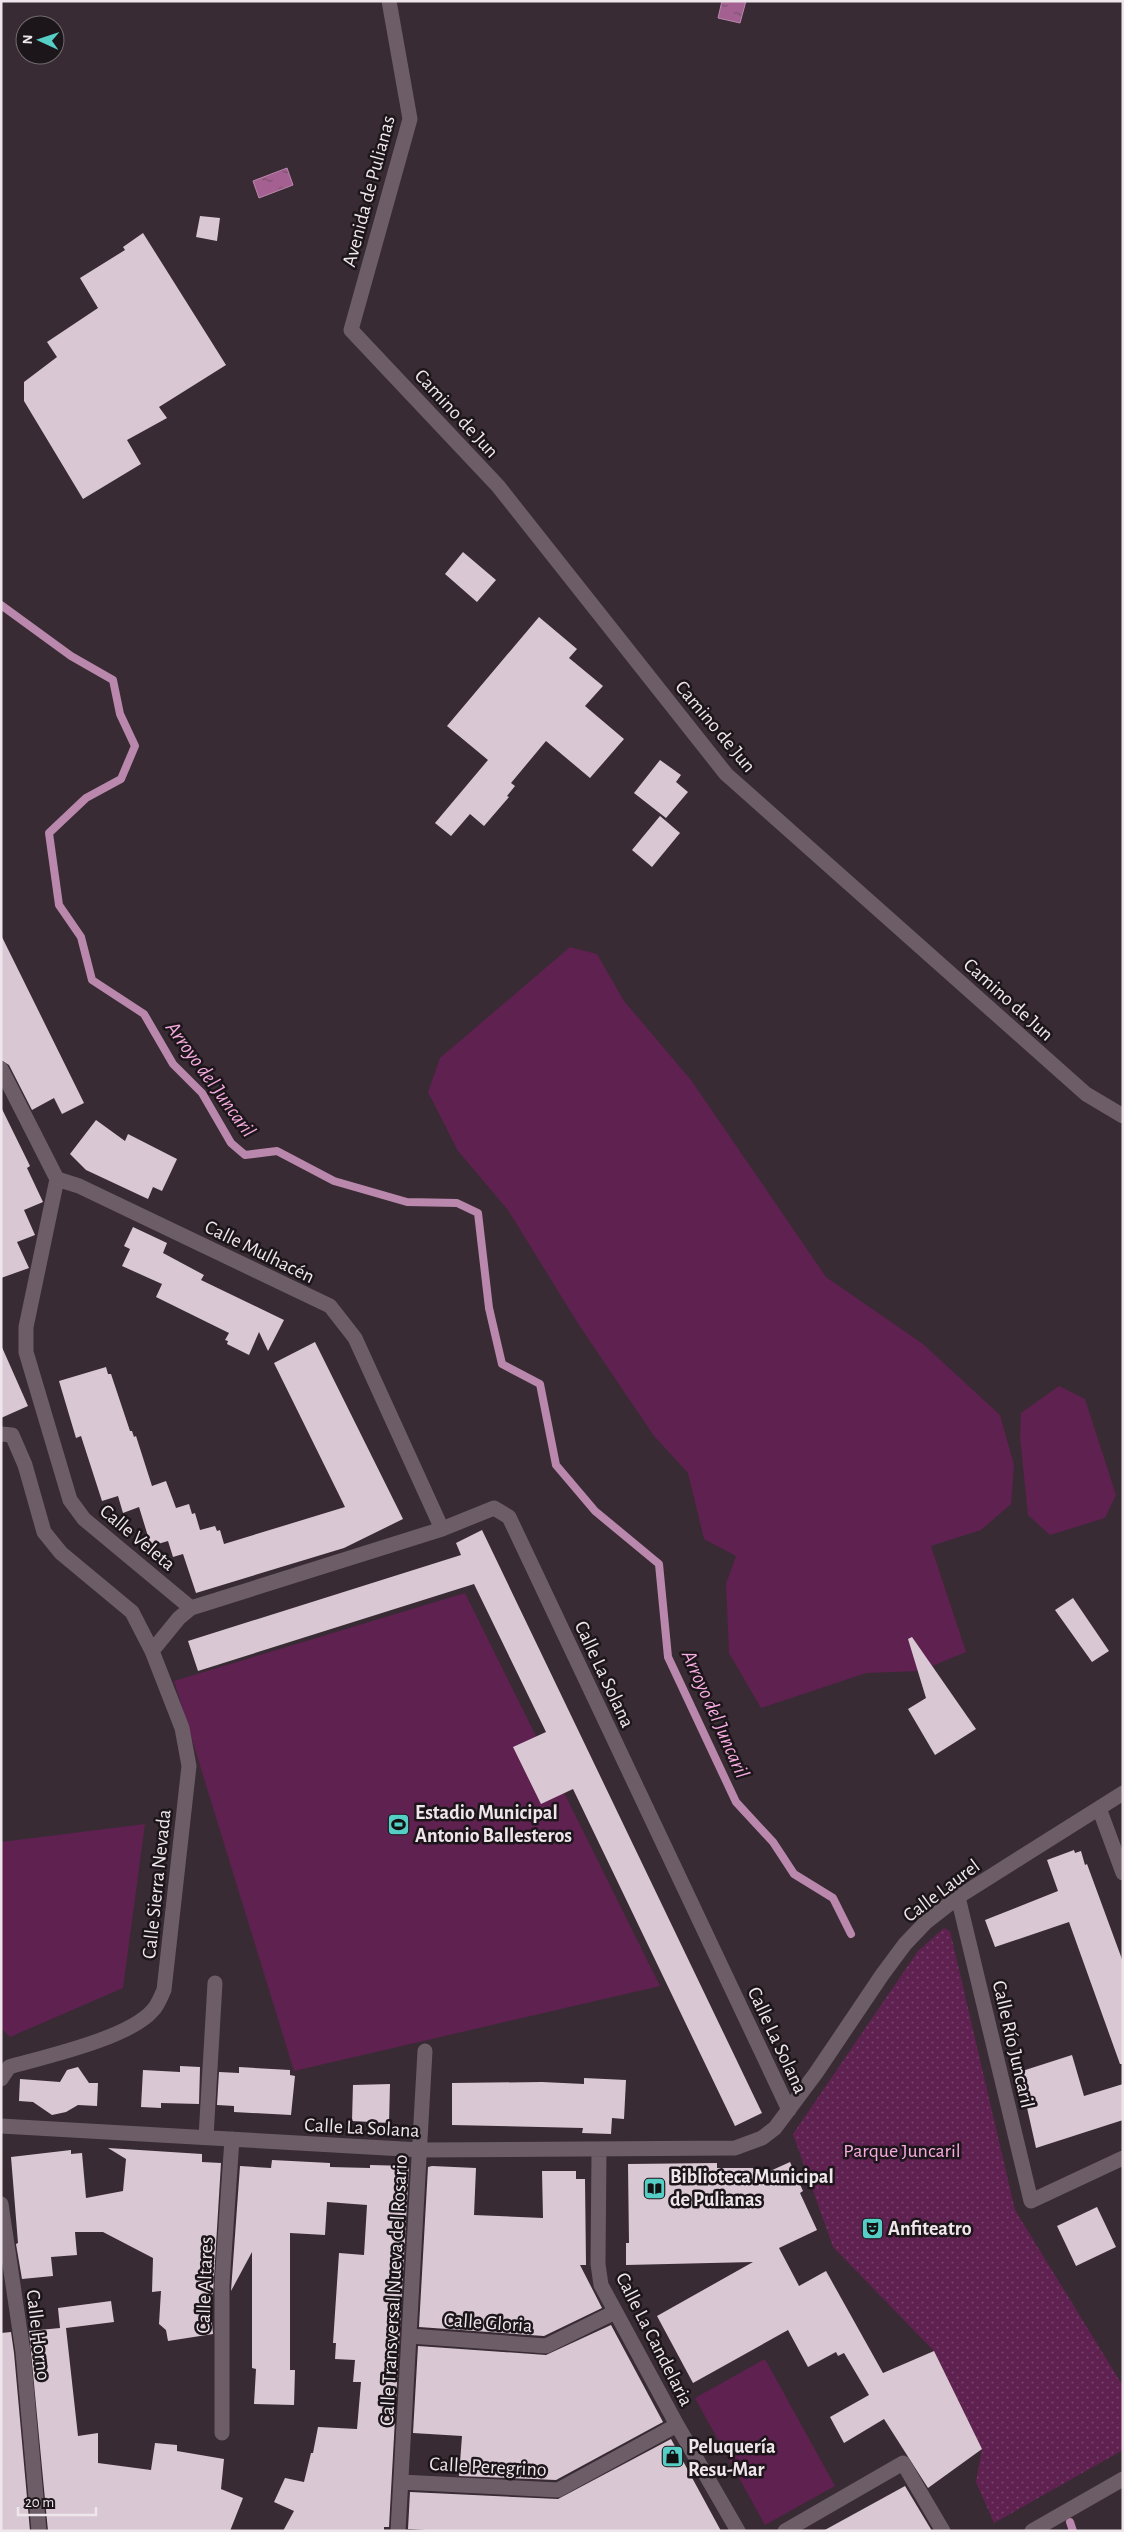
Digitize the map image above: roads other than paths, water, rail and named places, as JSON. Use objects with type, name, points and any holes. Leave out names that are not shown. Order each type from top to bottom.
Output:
[{"type":"street","name":"Avenida de Pulianas","points":[[351,330],[410,119],[389,1]]},
{"type":"street","name":"Camino de Jun","points":[[351,330],[498,486],[726,774],[1086,1094],[1123,1116]]},
{"type":"street","points":[[1,1070],[57,1179]]},
{"type":"street","name":"Calle Mulhacén","points":[[57,1179],[79,1186],[330,1306],[355,1338],[442,1529]]},
{"type":"street","name":"Calle Veleta","points":[[57,1179],[26,1327],[26,1352],[70,1500],[84,1519],[191,1608]]},
{"type":"street","name":"Calle Sierra Nevada","points":[[1,1434],[12,1435],[25,1465],[44,1532],[61,1554],[132,1612],[152,1651],[182,1728],[189,1766],[164,1990],[152,2011],[126,2029],[86,2045],[9,2067],[1,2079]]},
{"type":"street","name":"Calle La Solana","points":[[1,2126],[421,2150],[735,2148],[762,2138],[775,2128],[789,2110],[509,1517],[494,1508],[442,1529]]},
{"type":"street","points":[[152,1651],[179,1618],[191,1608],[442,1529]]},
{"type":"street","name":"Calle Laurel","points":[[789,2110],[905,1944],[926,1922],[958,1897],[1123,1793]]},
{"type":"street","points":[[1100,1808],[1123,1872]]},
{"type":"street","name":"Calle Río Juncaril","points":[[958,1897],[1031,2201],[1123,2158]]},
{"type":"street","points":[[206,2137],[215,1983]]},
{"type":"street","name":"Calle Transversal Nueva del Rosario","points":[[398,2531],[426,2051]]},
{"type":"street","name":"Calle Altares","points":[[222,2433],[222,2284],[232,2139]]},
{"type":"street","name":"Calle La Candelaria","points":[[599,2150],[598,2264],[601,2285],[677,2425],[738,2531]]},
{"type":"street","name":"Calle Horno","points":[[1,2204],[23,2352],[39,2531]]},
{"type":"street","name":"Calle Gloria","points":[[410,2336],[546,2346],[615,2312]]},
{"type":"street","name":"Calle Peregrino","points":[[401,2482],[558,2490],[677,2425]]},
{"type":"street","points":[[784,2531],[903,2463],[943,2531]]},
{"type":"street","points":[[1032,2531],[1123,2479]]},
{"type":"water","points":[[722,1],[746,1],[740,23],[718,18]]},
{"type":"water","points":[[287,168],[293,185],[259,198],[253,181]]},
{"type":"waterway","name":"Arroyo del Juncaril","points":[[1,605],[71,656],[113,680],[120,714],[135,746],[121,779],[86,798],[49,833],[59,905],[81,937],[92,980],[144,1014],[173,1064],[202,1093],[231,1143],[245,1155],[277,1151],[334,1181],[407,1202],[457,1203],[478,1213],[489,1308],[502,1364],[540,1384],[556,1465],[595,1511],[659,1564],[668,1657],[736,1802],[773,1842],[794,1874],[833,1898],[851,1934]]},
{"type":"waterway","name":"Arroyo del Juncaril","points":[[1070,2522],[1073,2531]]},
{"type":"place","name":"Estadio Municipal Antonio Ballesteros","points":[[399,1824]]},
{"type":"place","name":"Biblioteca Municipal de Pulianas","points":[[654,2188]]},
{"type":"place","name":"Anfiteatro","points":[[872,2228]]},
{"type":"place","name":"Peluquería Resu-Mar","points":[[672,2457]]},
{"type":"park label","name":"Parque Juncaril","points":[[902,2150]]}]
